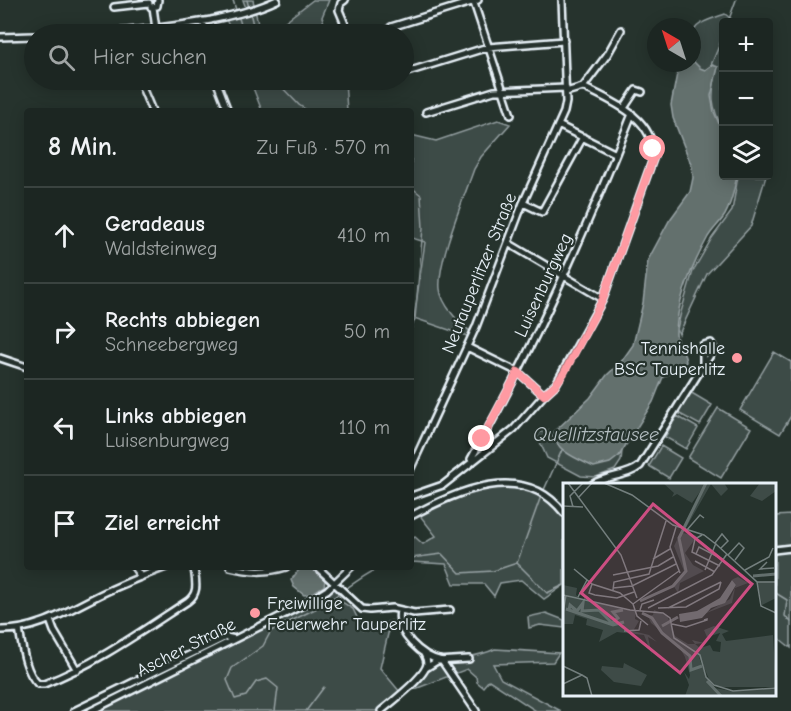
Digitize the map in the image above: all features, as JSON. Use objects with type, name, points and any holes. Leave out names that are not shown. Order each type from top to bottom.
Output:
[{"type":"street","points":[[114,7],[166,0]]},
{"type":"street","points":[[186,24],[242,13],[277,0]]},
{"type":"street","points":[[345,0],[341,3],[339,10],[345,24]]},
{"type":"street","name":"Neutauperlitzer Straße","points":[[414,462],[467,347],[523,203],[564,112],[566,90],[562,0]]},
{"type":"street","points":[[401,24],[475,1],[511,115]]},
{"type":"street","points":[[154,3],[156,24]]},
{"type":"street","points":[[583,87],[607,55],[621,30]]},
{"type":"street","points":[[0,37],[24,36]]},
{"type":"street","points":[[414,68],[488,46],[564,41]]},
{"type":"street","points":[[414,495],[443,485],[514,429],[564,373],[603,299],[654,156],[648,133],[632,114],[583,87],[566,90],[502,91],[426,112]]},
{"type":"street","points":[[143,90],[151,108]]},
{"type":"street","points":[[220,90],[227,108]]},
{"type":"street","points":[[624,108],[636,90],[642,92]]},
{"type":"street","name":"Luisenburgweg","points":[[468,463],[518,372],[564,277],[602,193],[632,114]]},
{"type":"street","points":[[558,125],[616,154]]},
{"type":"street","points":[[523,203],[542,212],[583,137]]},
{"type":"street","points":[[508,243],[603,299]]},
{"type":"street","points":[[467,347],[518,372],[544,395]]},
{"type":"street","points":[[0,358],[24,366]]},
{"type":"street","points":[[595,483],[604,478],[632,472],[640,466],[703,365]]},
{"type":"street","points":[[414,515],[474,487],[499,484],[529,487],[563,509]]},
{"type":"street","points":[[776,550],[791,548]]},
{"type":"street","points":[[136,570],[141,577]]},
{"type":"street","points":[[0,630],[50,620],[109,590],[158,570]]},
{"type":"street","points":[[19,628],[22,649],[32,677],[38,684],[44,684],[77,670],[131,639],[193,597],[196,588],[194,570]]},
{"type":"street","points":[[247,570],[258,572],[276,570]]},
{"type":"street","points":[[320,570],[362,609],[392,608],[414,613],[450,610]]},
{"type":"street","name":"Ascher Straße","points":[[91,711],[303,605],[335,583],[348,570]]},
{"type":"street","points":[[400,611],[399,619],[403,630],[423,653],[442,661],[476,711]]},
{"type":"street","points":[[50,620],[77,670]]},
{"type":"street","points":[[74,711],[226,637],[235,639]]},
{"type":"street","points":[[423,653],[427,662],[425,669]]},
{"type":"street","points":[[381,711],[431,664],[469,659]]},
{"type":"shaded area","points":[[243,0],[253,0],[258,24],[228,24],[224,14],[246,8]]},
{"type":"shaded area","points":[[313,0],[329,0],[322,17],[324,24],[258,24],[284,22]]},
{"type":"shaded area","points":[[725,14],[730,18],[719,18],[719,121],[713,100],[718,67],[712,65],[705,70],[701,69],[701,24]]},
{"type":"shaded area","points":[[254,90],[346,90],[347,108],[261,108]]},
{"type":"shaded area","points":[[498,120],[510,124],[481,157],[474,169],[447,246],[440,277],[441,295],[447,307],[472,332],[470,337],[414,318],[425,242],[414,239],[414,136],[436,141]]},
{"type":"shaded area","points":[[737,180],[765,180],[751,226],[707,274],[679,334],[677,329],[693,271],[712,238],[732,211]]},
{"type":"shaded area","points":[[774,352],[791,362],[791,416],[780,434],[740,410]]},
{"type":"shaded area","points":[[690,392],[712,405],[700,425],[678,413]]},
{"type":"shaded area","points":[[718,408],[751,428],[721,478],[688,458]]},
{"type":"shaded area","points":[[677,416],[698,428],[686,449],[665,437]]},
{"type":"shaded area","points":[[549,430],[553,438],[619,456],[622,451],[621,461],[615,470],[596,477],[581,476],[547,458],[536,433]]},
{"type":"shaded area","points":[[661,446],[681,458],[669,478],[649,466]]},
{"type":"shaded area","points":[[485,484],[530,486],[563,509],[563,586],[544,599],[521,580],[500,583],[494,596],[484,584],[454,584],[446,564],[414,562],[414,538],[423,544],[436,536],[418,513],[460,491]]},
{"type":"shaded area","points":[[791,515],[791,545],[776,547],[776,516]]},
{"type":"shaded area","points":[[791,551],[791,648],[776,636],[776,553]]},
{"type":"shaded area","points":[[336,588],[342,602],[353,609],[363,630],[391,621],[380,668],[400,692],[422,672],[446,661],[479,655],[495,649],[559,653],[553,662],[493,664],[501,679],[561,711],[536,711],[489,680],[483,687],[467,669],[402,694],[380,711],[96,711],[302,607]]},
{"type":"shaded area","points":[[546,613],[563,620],[563,628],[540,625],[529,628],[528,617]]},
{"type":"water","name":"Quellitzstausee","points":[[712,65],[718,67],[711,96],[719,124],[719,180],[736,180],[734,191],[725,215],[708,237],[696,260],[682,296],[676,333],[677,342],[686,362],[663,377],[653,402],[619,456],[610,463],[594,467],[563,450],[555,439],[554,432],[590,398],[633,345],[643,303],[648,260],[669,221],[690,192],[693,178],[692,167],[673,118],[671,105],[677,72],[701,72],[701,68],[705,70]]},
{"type":"water","points":[[299,570],[313,570],[325,580],[324,586],[311,594],[304,595],[294,587],[291,580]]},
{"type":"waterway","points":[[233,0],[236,10]]},
{"type":"waterway","points":[[247,0],[249,8]]},
{"type":"waterway","points":[[729,18],[736,0]]},
{"type":"waterway","points":[[250,12],[253,24]]},
{"type":"waterway","points":[[238,15],[241,24]]},
{"type":"waterway","points":[[711,65],[719,46]]},
{"type":"waterway","points":[[285,90],[304,108]]},
{"type":"waterway","points":[[414,189],[421,195],[423,228],[414,322]]},
{"type":"waterway","points":[[543,492],[562,450]]},
{"type":"waterway","points":[[517,563],[541,496]]},
{"type":"waterway","points":[[414,558],[442,554],[460,573],[493,571],[517,563],[547,593],[563,585]]},
{"type":"waterway","points":[[345,589],[376,570]]},
{"type":"waterway","points":[[275,711],[278,688],[267,679],[256,682],[246,696],[235,699],[227,680],[232,668],[263,646],[271,631],[323,605],[341,592]]},
{"type":"waterway","points":[[776,593],[787,600],[785,616],[791,622]]},
{"type":"waterway","points":[[306,711],[324,687]]},
{"type":"place","name":"Tennishalle BSC Tauperlitz","points":[[737,358]]},
{"type":"place","name":"Freiwillige Feuerwehr Tauperlitz","points":[[255,613]]},
{"type":"route","points":[[482,439],[518,372],[544,395],[564,373],[603,299],[654,156],[653,149]]}]
